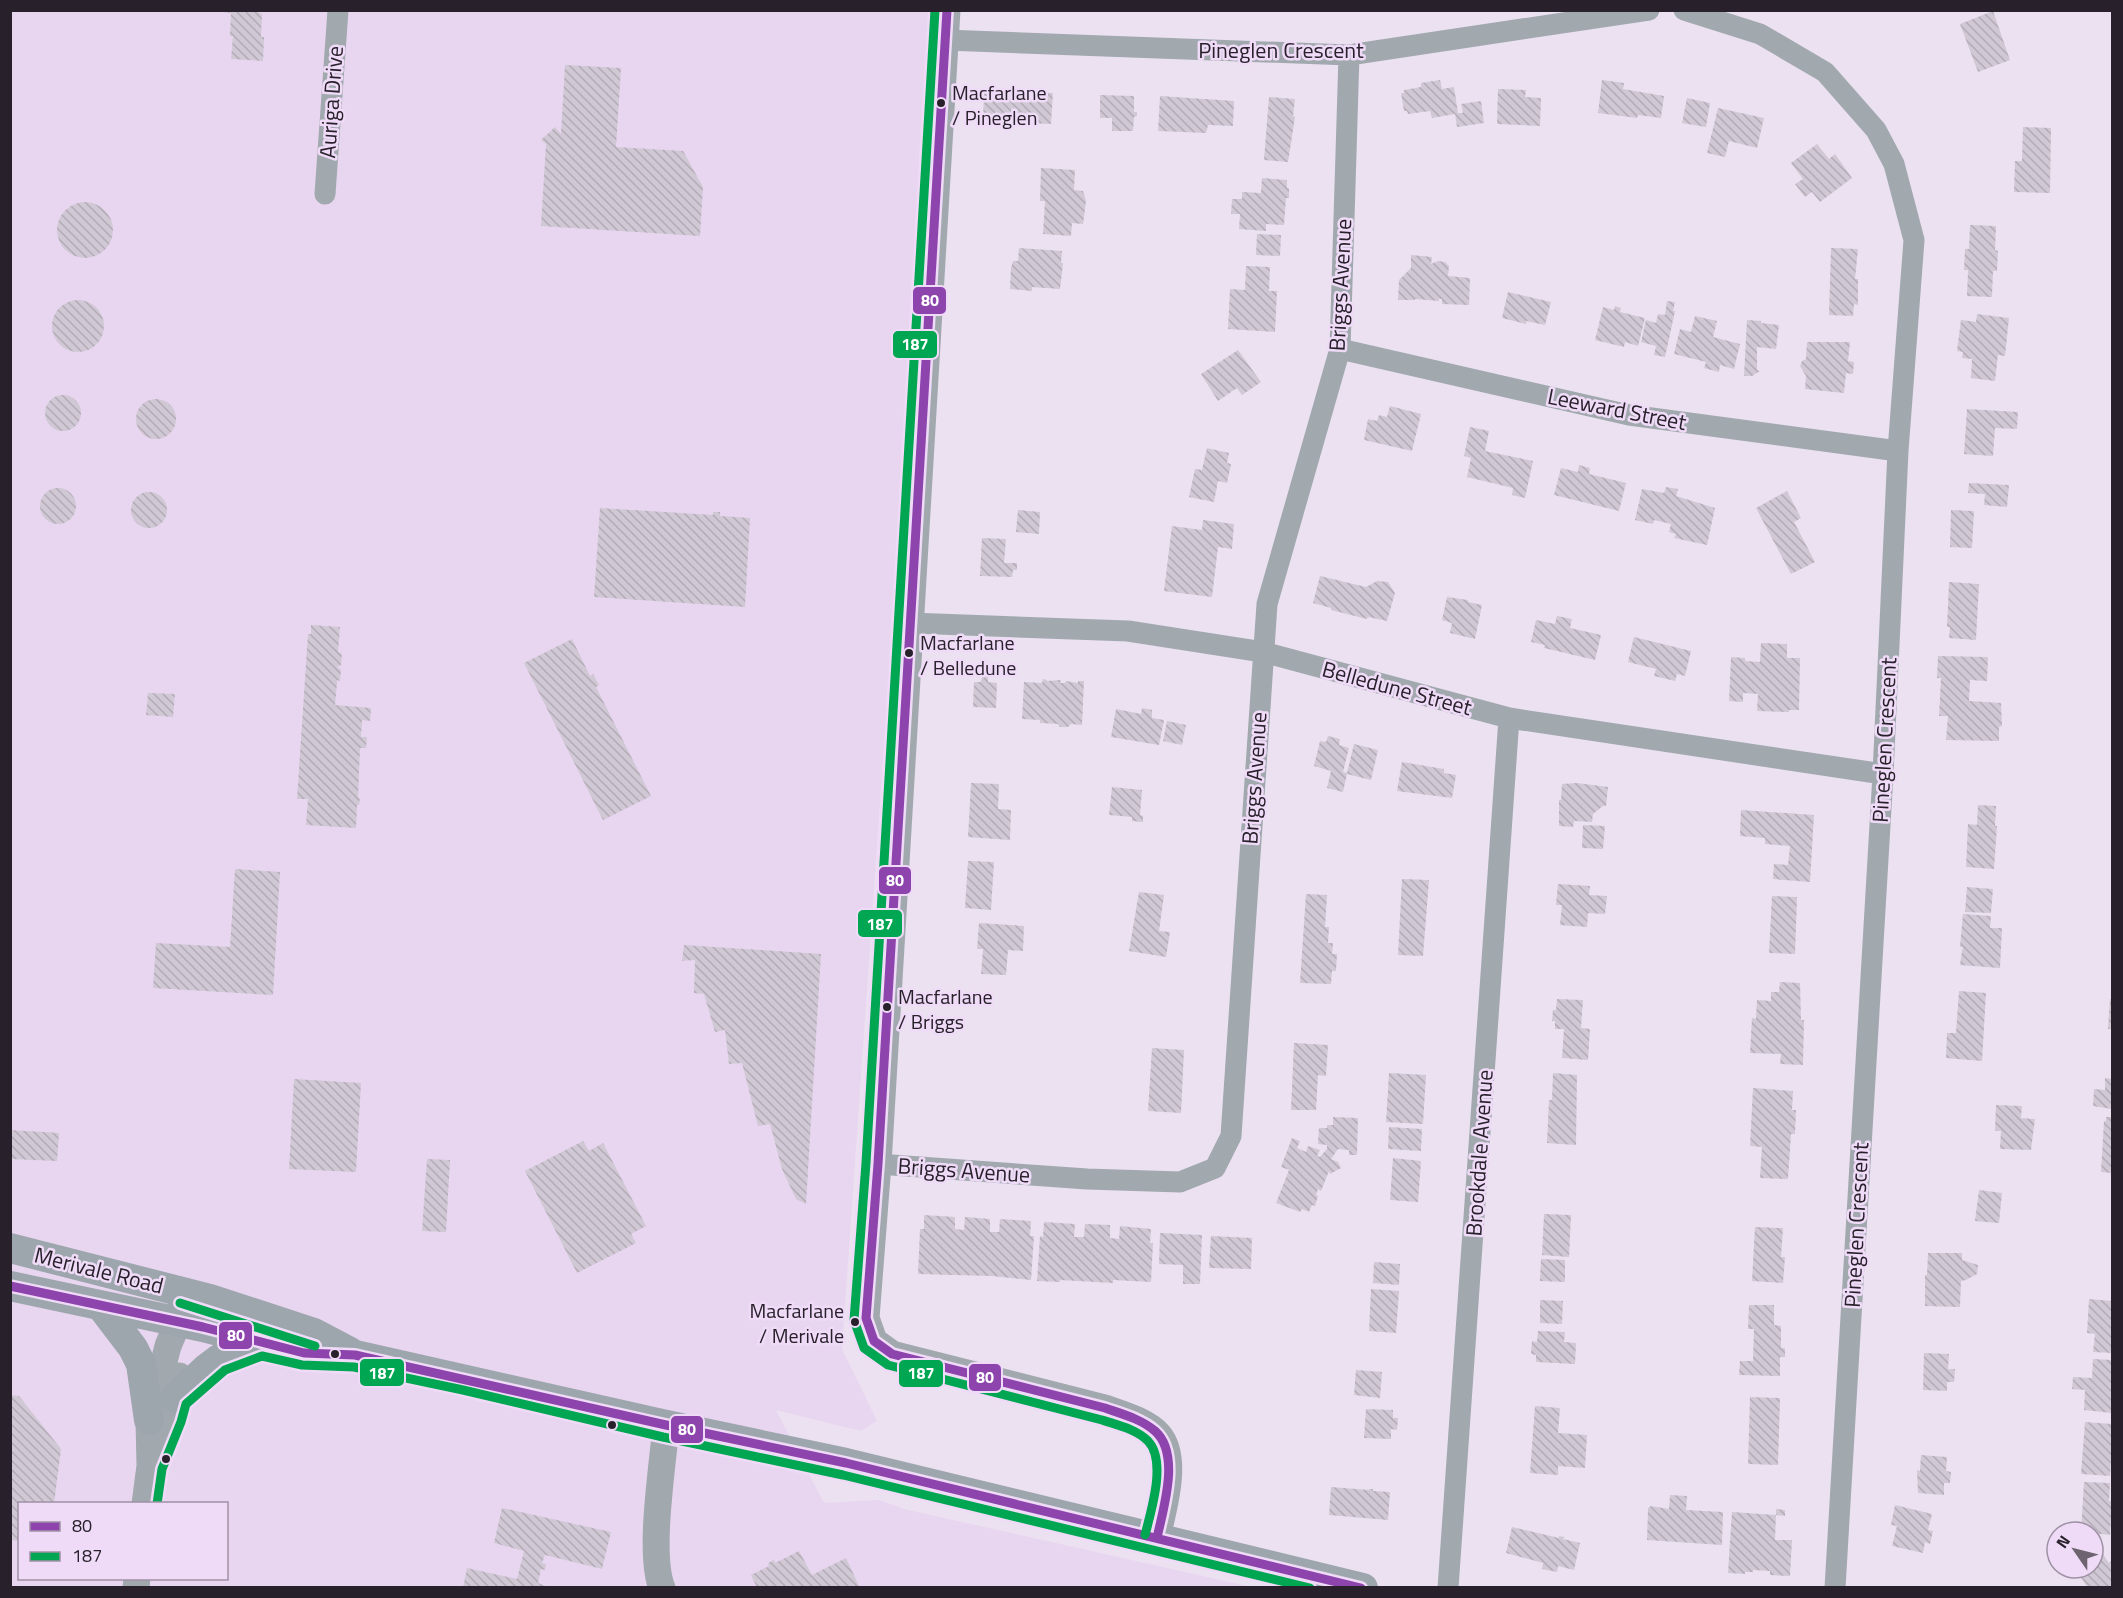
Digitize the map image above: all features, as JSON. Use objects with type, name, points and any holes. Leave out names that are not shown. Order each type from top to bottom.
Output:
[{"type":"main road","name":"Merivale Road","points":[[10,1248],[184,1292],[314,1333],[355,1355]]},
{"type":"main road","name":"Merivale Road","points":[[10,1286],[178,1322],[304,1353],[355,1355],[846,1463],[1363,1587]]},
{"type":"main road","points":[[101,1306],[133,1348],[141,1364],[149,1420]]},
{"type":"main road","points":[[175,1398],[219,1359],[261,1343]]},
{"type":"street","name":"Auriga Drive","points":[[325,194],[338,10]]},
{"type":"street","points":[[947,10],[878,1164],[866,1318],[874,1341],[892,1354],[1105,1408],[1135,1418],[1159,1434],[1170,1457],[1157,1538]]},
{"type":"street","name":"Pineglen Crescent","points":[[945,40],[1349,55],[1649,10]]},
{"type":"street","name":"Pineglen Crescent","points":[[1684,10],[1760,34],[1825,72],[1876,130],[1894,164],[1914,240],[1898,451],[1883,774],[1835,1587]]},
{"type":"street","name":"Briggs Avenue","points":[[878,1164],[1087,1179],[1180,1182],[1215,1168],[1231,1136],[1267,604],[1340,349],[1349,55]]},
{"type":"street","name":"Leeward Street","points":[[1340,349],[1629,415],[1898,451]]},
{"type":"street","name":"Belledune Street","points":[[910,623],[1128,631],[1263,652],[1509,718],[1883,774]]},
{"type":"street","name":"Brookdale Avenue","points":[[1448,1587],[1509,718]]},
{"type":"street","points":[[145,1502],[150,1466],[149,1420],[168,1346],[178,1322],[184,1292]]},
{"type":"street","points":[[150,1466],[170,1417],[175,1398],[184,1350],[178,1322]]},
{"type":"street","points":[[662,1587],[658,1576],[657,1528],[666,1425]]},
{"type":"shaded area","points":[[11,11],[933,11],[918,259],[842,1349],[877,1421],[861,1431],[776,1410],[824,1503],[879,1500],[904,1509],[1252,1587],[11,1588]]},
{"type":"building","points":[[222,10],[259,10],[262,14],[261,37],[264,37],[263,61],[231,59],[233,36],[230,36],[231,13],[222,12]]},
{"type":"building","points":[[1993,11],[2010,60],[1978,72],[1960,24]]},
{"type":"building","points":[[565,65],[621,68],[616,147],[683,151],[703,187],[700,236],[541,226],[546,144],[541,140],[555,127],[561,134]]},
{"type":"building","points":[[1440,80],[1442,89],[1454,87],[1458,113],[1463,113],[1461,104],[1481,101],[1484,123],[1457,127],[1455,114],[1432,118],[1430,111],[1408,114],[1404,111],[1401,93],[1404,93],[1404,90],[1421,87],[1421,83]]},
{"type":"building","points":[[1602,80],[1624,83],[1623,89],[1664,96],[1661,118],[1638,115],[1637,118],[1598,113]]},
{"type":"building","points":[[1498,89],[1526,90],[1525,97],[1541,98],[1540,126],[1497,124]]},
{"type":"building","points":[[984,90],[1053,93],[1051,124],[983,121]]},
{"type":"building","points":[[1100,95],[1134,96],[1134,112],[1137,112],[1137,116],[1134,117],[1133,131],[1112,131],[1112,118],[1100,118]]},
{"type":"building","points":[[1160,96],[1234,101],[1233,126],[1208,125],[1206,133],[1158,131]]},
{"type":"building","points":[[1269,97],[1295,99],[1293,116],[1295,117],[1288,162],[1264,160]]},
{"type":"building","points":[[1687,98],[1710,103],[1706,127],[1682,123]]},
{"type":"building","points":[[1718,108],[1764,118],[1757,148],[1729,141],[1725,157],[1707,153]]},
{"type":"building","points":[[2023,127],[2051,128],[2050,193],[2014,192],[2015,161],[2022,161]]},
{"type":"building","points":[[1817,144],[1829,159],[1835,154],[1852,178],[1820,202],[1812,192],[1805,197],[1795,184],[1803,179],[1791,163]]},
{"type":"building","points":[[1041,168],[1075,170],[1074,190],[1083,191],[1086,201],[1083,224],[1072,223],[1071,236],[1043,234],[1045,201],[1040,201]]},
{"type":"building","points":[[1262,178],[1287,180],[1289,198],[1286,198],[1284,225],[1266,224],[1266,231],[1239,229],[1240,214],[1231,214],[1232,199],[1242,199],[1242,192],[1261,193]]},
{"type":"building","points":[[79,202],[91,202],[101,206],[109,214],[113,230],[109,246],[101,254],[91,258],[79,258],[69,254],[61,246],[57,236],[57,224],[61,214],[69,206]]},
{"type":"building","points":[[1970,225],[1996,226],[1997,271],[1993,271],[1992,297],[1967,296],[1968,270],[1964,270],[1965,249],[1969,249]]},
{"type":"building","points":[[1257,234],[1281,235],[1280,256],[1256,255]]},
{"type":"building","points":[[1019,248],[1062,251],[1060,289],[1032,287],[1032,291],[1010,289],[1011,268],[1013,261],[1018,261]]},
{"type":"building","points":[[1831,248],[1858,249],[1855,279],[1858,279],[1858,305],[1854,304],[1853,316],[1829,315]]},
{"type":"building","points":[[1411,255],[1432,257],[1431,264],[1438,261],[1445,262],[1449,266],[1448,276],[1470,278],[1469,305],[1442,304],[1442,299],[1439,301],[1398,300],[1399,280],[1411,268]]},
{"type":"building","points":[[1246,266],[1270,267],[1269,291],[1277,291],[1275,332],[1228,329],[1230,289],[1245,290]]},
{"type":"building","points":[[1508,292],[1551,302],[1545,325],[1526,321],[1526,324],[1502,318]]},
{"type":"building","points":[[78,300],[88,302],[96,308],[102,316],[104,326],[102,336],[96,344],[88,350],[78,352],[68,350],[60,344],[54,336],[52,326],[54,316],[60,308],[68,302]]},
{"type":"building","points":[[1667,301],[1675,302],[1673,311],[1675,311],[1665,357],[1654,355],[1656,346],[1641,342],[1646,320],[1656,323],[1658,314],[1665,315]]},
{"type":"building","points":[[1615,306],[1621,308],[1620,312],[1645,318],[1638,346],[1625,342],[1624,347],[1595,340],[1603,307],[1614,310]]},
{"type":"building","points":[[1977,314],[2009,318],[2005,356],[1998,355],[1995,381],[1971,378],[1972,359],[1962,358],[1963,352],[1957,351],[1961,320],[1976,322]]},
{"type":"building","points":[[1695,316],[1717,321],[1713,337],[1740,344],[1734,369],[1720,365],[1719,372],[1704,368],[1706,362],[1674,354],[1680,329],[1691,332]]},
{"type":"building","points":[[1747,320],[1779,325],[1776,349],[1757,347],[1757,370],[1760,371],[1752,376],[1744,376]]},
{"type":"building","points":[[1807,342],[1850,342],[1848,361],[1854,362],[1853,374],[1846,373],[1844,393],[1805,389],[1806,376],[1800,366],[1806,359]]},
{"type":"building","points":[[1238,350],[1261,382],[1242,395],[1237,388],[1218,401],[1201,374]]},
{"type":"building","points":[[63,395],[76,400],[81,413],[76,426],[63,431],[50,426],[45,413],[50,400]]},
{"type":"building","points":[[156,399],[170,405],[176,419],[170,433],[156,439],[142,433],[136,419],[142,405]]},
{"type":"building","points":[[1390,406],[1421,414],[1412,451],[1364,440],[1368,419],[1377,421],[1379,415],[1387,417]]},
{"type":"building","points":[[1967,409],[2018,412],[2017,429],[1995,428],[1993,456],[1964,454]]},
{"type":"building","points":[[1470,427],[1489,431],[1485,451],[1533,461],[1525,498],[1512,495],[1513,488],[1467,477],[1471,458],[1464,456]]},
{"type":"building","points":[[1207,448],[1229,453],[1227,463],[1231,464],[1227,483],[1218,481],[1214,502],[1189,497],[1195,469],[1202,470]]},
{"type":"building","points":[[1579,465],[1590,468],[1589,474],[1626,483],[1619,511],[1554,495],[1561,468],[1578,472]]},
{"type":"building","points":[[1969,483],[2009,485],[2007,507],[1984,505],[1985,494],[1968,493]]},
{"type":"building","points":[[1666,487],[1678,489],[1676,496],[1715,508],[1707,545],[1674,538],[1676,534],[1669,532],[1671,524],[1654,520],[1653,524],[1635,520],[1642,489],[1664,493]]},
{"type":"building","points":[[58,488],[71,493],[76,506],[71,519],[58,524],[45,519],[40,506],[45,493]]},
{"type":"building","points":[[1787,491],[1801,518],[1794,522],[1815,562],[1791,574],[1756,508]]},
{"type":"building","points":[[149,492],[162,497],[167,510],[162,523],[149,528],[136,523],[131,510],[136,497]]},
{"type":"building","points":[[600,508],[713,515],[713,512],[720,512],[720,516],[750,518],[745,607],[594,597]]},
{"type":"building","points":[[1018,510],[1040,512],[1039,534],[1016,532]]},
{"type":"building","points":[[1951,510],[1974,511],[1972,548],[1950,547]]},
{"type":"building","points":[[1203,520],[1234,524],[1232,549],[1218,547],[1212,597],[1164,591],[1172,526],[1202,530]]},
{"type":"building","points":[[982,538],[1006,539],[1004,563],[1017,563],[1017,570],[1013,570],[1012,577],[980,576]]},
{"type":"building","points":[[1320,576],[1366,587],[1377,581],[1388,582],[1395,593],[1387,621],[1368,617],[1367,619],[1313,603]]},
{"type":"building","points":[[1949,582],[1979,584],[1976,640],[1949,638],[1950,627],[1947,627]]},
{"type":"building","points":[[1447,597],[1482,605],[1475,639],[1450,633],[1452,623],[1442,620]]},
{"type":"building","points":[[1557,616],[1572,619],[1570,628],[1601,635],[1595,660],[1544,648],[1545,645],[1531,642],[1536,620],[1555,624]]},
{"type":"building","points":[[311,625],[340,627],[338,652],[342,654],[341,665],[337,667],[341,670],[340,681],[337,680],[335,705],[371,708],[370,721],[362,720],[361,737],[367,737],[366,748],[360,748],[358,798],[360,798],[359,805],[357,805],[356,828],[306,825],[308,799],[297,799],[308,634],[311,634]]},
{"type":"building","points":[[1634,637],[1691,651],[1685,676],[1677,674],[1675,681],[1654,676],[1656,669],[1628,662]]},
{"type":"building","points":[[572,639],[590,676],[593,674],[599,685],[596,687],[651,796],[603,820],[524,663]]},
{"type":"building","points":[[1761,643],[1787,644],[1787,658],[1800,658],[1799,710],[1757,711],[1758,694],[1743,693],[1743,702],[1729,701],[1731,657],[1760,662]]},
{"type":"building","points":[[1938,656],[1988,657],[1987,681],[1970,680],[1969,701],[2001,703],[2002,726],[1999,727],[1999,741],[1946,740],[1948,716],[1939,716],[1941,678],[1937,678]]},
{"type":"building","points":[[982,676],[988,676],[988,682],[997,683],[996,708],[973,707],[974,682],[981,682]]},
{"type":"building","points":[[1043,679],[1061,680],[1060,683],[1084,681],[1082,725],[1071,724],[1068,727],[1060,727],[1058,724],[1040,723],[1040,720],[1022,719],[1024,682],[1042,683]]},
{"type":"building","points":[[148,693],[175,694],[173,717],[146,715]]},
{"type":"building","points":[[1142,708],[1152,710],[1152,718],[1164,720],[1159,745],[1111,737],[1116,709],[1141,714]]},
{"type":"building","points":[[1167,721],[1186,725],[1182,745],[1163,741]]},
{"type":"building","points":[[1328,736],[1340,739],[1339,745],[1349,748],[1343,772],[1347,773],[1354,744],[1378,750],[1371,780],[1347,774],[1343,792],[1327,788],[1331,771],[1314,766],[1320,741],[1326,742]]},
{"type":"building","points":[[1402,762],[1444,769],[1444,773],[1456,775],[1452,798],[1397,791]]},
{"type":"building","points":[[971,783],[999,784],[998,809],[1011,810],[1010,840],[968,837]]},
{"type":"building","points":[[1577,783],[1608,787],[1606,806],[1593,814],[1592,822],[1574,821],[1573,827],[1559,826],[1559,800],[1561,800],[1562,784]]},
{"type":"building","points":[[1112,787],[1142,790],[1140,815],[1143,816],[1143,822],[1132,821],[1132,817],[1109,815]]},
{"type":"building","points":[[1978,805],[1996,806],[1994,869],[1966,867],[1968,824],[1977,825]]},
{"type":"building","points":[[1741,810],[1814,815],[1810,882],[1773,879],[1774,864],[1788,865],[1790,846],[1765,844],[1765,838],[1740,836]]},
{"type":"building","points":[[1583,825],[1605,826],[1603,849],[1582,848]]},
{"type":"building","points":[[968,861],[994,862],[991,910],[965,908]]},
{"type":"building","points":[[235,869],[280,872],[273,995],[153,988],[156,943],[230,947]]},
{"type":"building","points":[[1402,879],[1429,880],[1423,956],[1398,955]]},
{"type":"building","points":[[1558,884],[1590,886],[1589,895],[1607,896],[1605,914],[1588,913],[1587,927],[1560,925],[1562,905],[1556,905]]},
{"type":"building","points":[[1967,887],[1993,889],[1991,913],[1965,912]]},
{"type":"building","points":[[1139,892],[1164,895],[1159,931],[1170,932],[1166,957],[1129,951]]},
{"type":"building","points":[[1306,894],[1327,895],[1325,927],[1329,927],[1328,943],[1333,943],[1332,954],[1337,954],[1336,971],[1332,971],[1331,984],[1300,983]]},
{"type":"building","points":[[1772,896],[1797,897],[1795,954],[1769,953]]},
{"type":"building","points":[[1963,914],[1991,916],[1990,928],[2002,928],[2000,968],[1960,965],[1963,947],[1960,947]]},
{"type":"building","points":[[979,923],[1024,926],[1023,951],[1008,950],[1006,975],[981,974],[983,949],[977,949]]},
{"type":"building","points":[[684,945],[821,954],[806,1204],[796,1199],[782,1169],[770,1124],[758,1126],[742,1063],[729,1064],[725,1030],[715,1032],[704,994],[694,993],[695,960],[682,961]]},
{"type":"building","points":[[1780,982],[1800,983],[1801,1020],[1804,1020],[1803,1065],[1780,1064],[1781,1054],[1750,1053],[1752,1018],[1756,1019],[1757,1000],[1771,1001],[1771,992],[1779,992]]},
{"type":"building","points":[[1959,991],[1986,993],[1982,1061],[1946,1058],[1947,1033],[1956,1033]]},
{"type":"building","points":[[1557,999],[1583,1000],[1581,1028],[1590,1029],[1588,1060],[1562,1058],[1564,1029],[1555,1029],[1555,1021],[1552,1021]]},
{"type":"building","points":[[2110,999],[2112,999],[2112,1029],[2108,1029]]},
{"type":"building","points":[[1294,1043],[1328,1045],[1326,1076],[1318,1075],[1316,1110],[1291,1110]]},
{"type":"building","points":[[1152,1048],[1184,1050],[1181,1113],[1148,1111]]},
{"type":"building","points":[[1389,1073],[1426,1075],[1423,1124],[1386,1122]]},
{"type":"building","points":[[1553,1073],[1577,1075],[1576,1145],[1547,1143]]},
{"type":"building","points":[[2105,1078],[2112,1079],[2112,1109],[2093,1106],[2094,1089],[2105,1090]]},
{"type":"building","points":[[294,1079],[361,1083],[356,1172],[289,1169]]},
{"type":"building","points":[[1753,1088],[1793,1091],[1792,1110],[1796,1110],[1795,1134],[1791,1134],[1788,1179],[1760,1178],[1762,1147],[1750,1146]]},
{"type":"building","points":[[1996,1105],[2022,1106],[2021,1118],[2035,1119],[2031,1150],[2000,1149],[2001,1131],[1995,1131]]},
{"type":"building","points":[[1333,1117],[1358,1118],[1357,1155],[1349,1155],[1349,1150],[1338,1149],[1331,1159],[1338,1162],[1341,1168],[1330,1174],[1329,1171],[1321,1191],[1318,1189],[1315,1206],[1312,1205],[1309,1212],[1302,1209],[1300,1212],[1276,1203],[1289,1170],[1281,1167],[1292,1138],[1300,1141],[1297,1148],[1306,1152],[1308,1146],[1320,1150],[1317,1156],[1320,1157],[1327,1149],[1327,1145],[1318,1144],[1319,1128],[1333,1125]]},
{"type":"building","points":[[2106,1117],[2111,1117],[2112,1121],[2112,1173],[2101,1172]]},
{"type":"building","points":[[1389,1127],[1422,1129],[1421,1151],[1388,1149]]},
{"type":"building","points":[[10,1130],[59,1133],[57,1161],[10,1159]]},
{"type":"building","points":[[583,1141],[589,1151],[603,1143],[646,1226],[631,1234],[636,1243],[577,1273],[525,1171]]},
{"type":"building","points":[[1393,1158],[1421,1161],[1418,1202],[1390,1200]]},
{"type":"building","points":[[427,1159],[450,1160],[446,1232],[422,1231]]},
{"type":"building","points":[[1979,1190],[2002,1193],[1999,1223],[1975,1221]]},
{"type":"building","points":[[1544,1214],[1571,1215],[1569,1257],[1542,1255]]},
{"type":"building","points":[[924,1215],[955,1217],[955,1229],[964,1230],[965,1217],[990,1219],[990,1232],[999,1232],[1000,1219],[1031,1221],[1030,1236],[1034,1236],[1031,1280],[992,1276],[918,1274],[920,1229],[924,1229]]},
{"type":"building","points":[[1044,1222],[1075,1224],[1074,1237],[1084,1237],[1085,1224],[1110,1225],[1110,1238],[1119,1239],[1120,1226],[1151,1229],[1150,1243],[1153,1243],[1151,1282],[1037,1281],[1040,1236],[1043,1237]]},
{"type":"building","points":[[1755,1227],[1783,1228],[1781,1257],[1785,1257],[1783,1283],[1752,1281]]},
{"type":"building","points":[[1160,1233],[1202,1235],[1200,1284],[1183,1284],[1183,1265],[1159,1264]]},
{"type":"building","points":[[1211,1236],[1252,1238],[1251,1269],[1209,1268]]},
{"type":"building","points":[[1928,1253],[1962,1253],[1962,1260],[1978,1265],[1977,1274],[1961,1281],[1960,1307],[1925,1306]]},
{"type":"building","points":[[1541,1259],[1565,1260],[1565,1282],[1540,1281]]},
{"type":"building","points":[[1374,1262],[1400,1264],[1399,1285],[1373,1283]]},
{"type":"building","points":[[1371,1289],[1399,1291],[1396,1333],[1369,1331]]},
{"type":"building","points":[[2089,1299],[2112,1301],[2112,1353],[2093,1352],[2095,1334],[2087,1333]]},
{"type":"building","points":[[1540,1300],[1563,1301],[1562,1324],[1540,1323]]},
{"type":"building","points":[[1749,1305],[1774,1305],[1774,1325],[1781,1326],[1781,1348],[1785,1348],[1785,1357],[1780,1357],[1780,1376],[1739,1375],[1740,1361],[1753,1361],[1754,1329],[1748,1329]]},
{"type":"building","points":[[1538,1331],[1565,1332],[1564,1342],[1576,1343],[1575,1364],[1536,1362],[1536,1355],[1531,1354],[1532,1341],[1537,1342]]},
{"type":"building","points":[[1924,1353],[1949,1354],[1948,1369],[1955,1369],[1954,1382],[1947,1382],[1947,1391],[1923,1390]]},
{"type":"building","points":[[2093,1359],[2112,1360],[2112,1413],[2084,1410],[2085,1390],[2072,1389],[2073,1377],[2092,1378]]},
{"type":"building","points":[[1356,1370],[1382,1372],[1380,1398],[1354,1395]]},
{"type":"building","points":[[10,1395],[19,1396],[61,1449],[54,1502],[18,1502],[18,1541],[10,1540]]},
{"type":"building","points":[[1750,1397],[1780,1398],[1778,1465],[1748,1464]]},
{"type":"building","points":[[1535,1406],[1560,1408],[1558,1433],[1587,1435],[1585,1468],[1558,1466],[1558,1475],[1530,1473]]},
{"type":"building","points":[[1366,1409],[1393,1410],[1393,1418],[1398,1418],[1397,1430],[1391,1429],[1391,1439],[1364,1438]]},
{"type":"building","points":[[2085,1422],[2112,1424],[2110,1476],[2081,1474]]},
{"type":"building","points":[[1921,1455],[1947,1457],[1946,1471],[1951,1472],[1950,1483],[1944,1483],[1944,1495],[1918,1493],[1917,1470],[1920,1471]]},
{"type":"building","points":[[2084,1482],[2110,1483],[2109,1501],[2112,1501],[2110,1535],[2105,1534],[2105,1520],[2082,1520]]},
{"type":"building","points":[[1331,1487],[1390,1492],[1388,1520],[1329,1515]]},
{"type":"building","points":[[1670,1495],[1687,1496],[1686,1510],[1723,1512],[1722,1545],[1647,1540],[1648,1508],[1651,1506],[1669,1509]]},
{"type":"building","points":[[1895,1505],[1932,1514],[1928,1530],[1933,1531],[1930,1544],[1925,1542],[1923,1553],[1892,1546],[1897,1526],[1891,1525]]},
{"type":"building","points":[[502,1508],[611,1532],[602,1569],[545,1555],[542,1563],[546,1564],[545,1570],[541,1569],[538,1583],[551,1588],[463,1588],[467,1568],[517,1579],[524,1551],[494,1543]]},
{"type":"building","points":[[1776,1509],[1785,1510],[1785,1516],[1776,1515]]},
{"type":"building","points":[[1732,1512],[1776,1515],[1775,1540],[1792,1540],[1790,1576],[1770,1575],[1770,1571],[1753,1570],[1745,1574],[1728,1573]]},
{"type":"building","points":[[1512,1527],[1559,1538],[1559,1536],[1564,1537],[1563,1539],[1580,1543],[1574,1570],[1558,1566],[1557,1572],[1542,1569],[1543,1563],[1506,1553]]},
{"type":"building","points":[[799,1551],[812,1575],[846,1558],[860,1588],[757,1588],[751,1575],[769,1566],[768,1563],[774,1560],[775,1563]]},
{"type":"building","points":[[2105,1557],[2109,1563],[2112,1560],[2112,1588],[2088,1588],[2082,1580],[2105,1580]]},
{"type":"transit line","name":"187","points":[[935,10],[866,1163],[854,1320],[864,1348],[888,1365],[1102,1420],[1138,1433],[1154,1450],[1157,1473],[1154,1500],[1145,1535]]},
{"type":"transit line","name":"80","points":[[947,10],[878,1164],[866,1318],[874,1341],[892,1354],[1105,1408],[1131,1417],[1150,1427],[1163,1441],[1169,1467],[1166,1497],[1157,1538]]},
{"type":"transit line","name":"80","points":[[10,1286],[203,1327],[304,1353],[355,1355],[846,1463],[1361,1588]]},
{"type":"transit line","name":"187","points":[[180,1303],[315,1346]]},
{"type":"transit line","name":"187","points":[[157,1502],[162,1469],[186,1404],[225,1370],[262,1356],[302,1365],[354,1367],[463,1390],[663,1437],[843,1475],[1310,1588]]},
{"type":"place","name":"Macfarlane / Pineglen","points":[[941,103]]},
{"type":"place","name":"Macfarlane / Belledune","points":[[909,653]]},
{"type":"place","name":"Macfarlane / Briggs","points":[[887,1007]]},
{"type":"place","name":"Macfarlane / Merivale","points":[[855,1322]]}]
